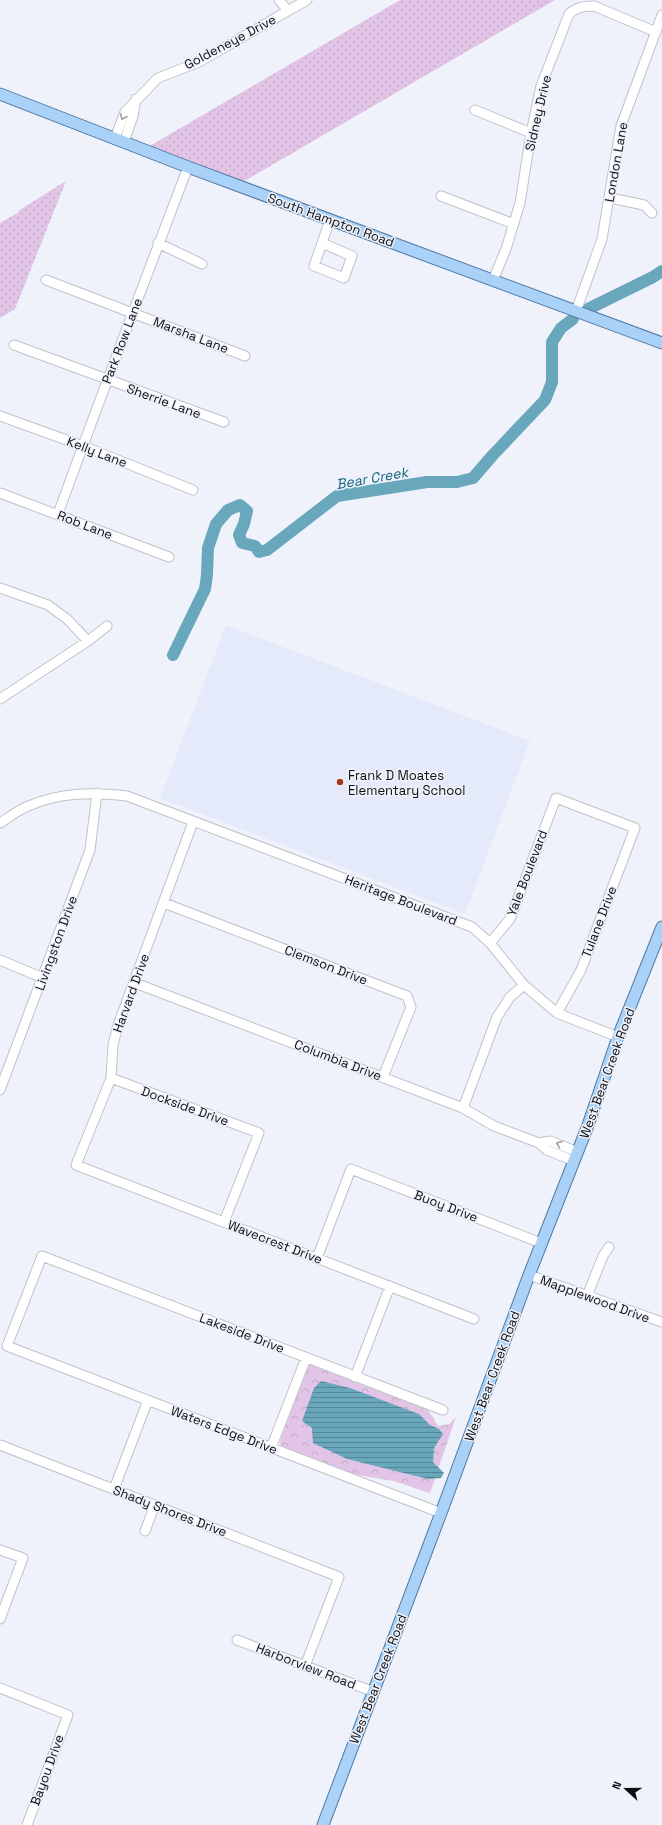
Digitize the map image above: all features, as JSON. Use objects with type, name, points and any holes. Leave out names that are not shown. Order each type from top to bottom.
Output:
[{"type":"main road","name":"South Hampton Road","points":[[0,94],[188,167],[662,344]]},
{"type":"main road","name":"West Bear Creek Road","points":[[323,1825],[541,1243],[576,1156],[618,1038],[659,945],[661,931]]},
{"type":"street","points":[[279,0],[288,11]]},
{"type":"street","name":"Goldeneye Drive","points":[[119,140],[133,116],[136,99],[158,78],[199,62],[307,0]]},
{"type":"street","name":"Sidney Drive","points":[[493,280],[514,224],[520,203],[531,133],[541,86],[566,19],[574,10],[583,6],[594,6],[656,32]]},
{"type":"street","name":"London Lane","points":[[576,311],[602,239],[610,198],[615,152],[621,126],[662,15]]},
{"type":"street","points":[[475,110],[531,133]]},
{"type":"street","name":"Park Row Lane","points":[[58,514],[107,380],[134,313],[158,243],[188,167]]},
{"type":"street","points":[[441,196],[514,224]]},
{"type":"street","points":[[610,198],[644,205],[652,213]]},
{"type":"street","points":[[322,243],[352,256],[344,278],[314,266],[322,243],[330,220]]},
{"type":"street","points":[[158,243],[202,264]]},
{"type":"street","name":"Marsha Lane","points":[[46,280],[245,356]]},
{"type":"street","name":"Sherrie Lane","points":[[14,345],[224,422]]},
{"type":"street","name":"Kelly Lane","points":[[0,416],[83,446],[193,490]]},
{"type":"street","name":"Rob Lane","points":[[0,493],[169,557]]},
{"type":"street","points":[[0,588],[48,606],[66,619],[88,641]]},
{"type":"street","points":[[0,699],[88,641],[107,626]]},
{"type":"street","name":"Heritage Boulevard","points":[[0,823],[25,807],[50,798],[97,793],[127,796],[472,927],[490,943],[524,985],[557,1013],[618,1038]]},
{"type":"street","name":"Livingston Drive","points":[[0,1090],[90,850],[97,793]]},
{"type":"street","name":"Yale Boulevard","points":[[490,943],[510,919],[556,798],[635,828]]},
{"type":"street","name":"Harvard Drive","points":[[76,1165],[111,1078],[113,1045],[118,1025],[193,822]]},
{"type":"street","name":"Tulane Drive","points":[[557,1013],[581,970],[635,828]]},
{"type":"street","name":"Clemson Drive","points":[[164,903],[407,996],[411,1007],[383,1077]]},
{"type":"street","points":[[0,960],[43,978]]},
{"type":"street","name":"Columbia Drive","points":[[134,982],[463,1108],[494,1126],[539,1143],[550,1141],[576,1156]]},
{"type":"street","points":[[463,1108],[497,1017],[510,997],[524,985]]},
{"type":"street","name":"Dockside Drive","points":[[111,1078],[259,1133],[224,1222]]},
{"type":"street","name":"Wavecrest Drive","points":[[76,1165],[474,1319]]},
{"type":"street","name":"Buoy Drive","points":[[317,1258],[351,1169],[541,1243]]},
{"type":"street","points":[[587,1296],[602,1256],[609,1247]]},
{"type":"street","name":"Lakeside Drive","points":[[7,1346],[42,1256],[443,1410]]},
{"type":"street","name":"Mapplewood Drive","points":[[529,1275],[662,1322]]},
{"type":"street","points":[[355,1377],[390,1286]]},
{"type":"street","name":"Waters Edge Drive","points":[[7,1346],[441,1513]]},
{"type":"street","points":[[271,1448],[306,1358]]},
{"type":"street","points":[[114,1489],[148,1400]]},
{"type":"street","name":"Shady Shores Drive","points":[[0,1445],[339,1577],[305,1666]]},
{"type":"street","points":[[145,1531],[155,1505]]},
{"type":"street","points":[[0,1550],[23,1558],[0,1619]]},
{"type":"street","name":"Harborview Road","points":[[237,1640],[374,1692]]},
{"type":"street","name":"Bayou Drive","points":[[0,1688],[68,1715],[27,1825]]},
{"type":"shaded area","name":"Frank D Moates Elementary School","points":[[226,625],[530,741],[465,914],[160,798]]},
{"type":"green space","points":[[400,0],[555,0],[241,183],[148,147]]},
{"type":"green space","points":[[66,181],[15,309],[0,318],[0,223]]},
{"type":"green space","points":[[309,1364],[428,1410],[438,1426],[449,1424],[456,1417],[430,1493],[394,1481],[357,1475],[282,1447],[280,1443],[281,1438]]},
{"type":"water","points":[[321,1381],[350,1388],[419,1414],[430,1425],[439,1429],[443,1434],[434,1448],[433,1462],[444,1473],[441,1478],[428,1479],[347,1459],[313,1443],[312,1428],[302,1421],[314,1388]]},
{"type":"waterway","name":"Bear Creek","points":[[588,309],[653,277],[662,271]]},
{"type":"waterway","name":"Bear Creek","points":[[173,655],[205,589],[208,548],[216,524],[228,510],[240,505],[247,511],[244,524],[239,535],[242,543],[255,546],[259,552],[267,550],[337,496],[427,482],[457,482],[473,478],[545,400],[552,382],[552,342],[561,328],[573,319]]},
{"type":"place","name":"Frank D Moates Elementary School","points":[[340,782]]}]
